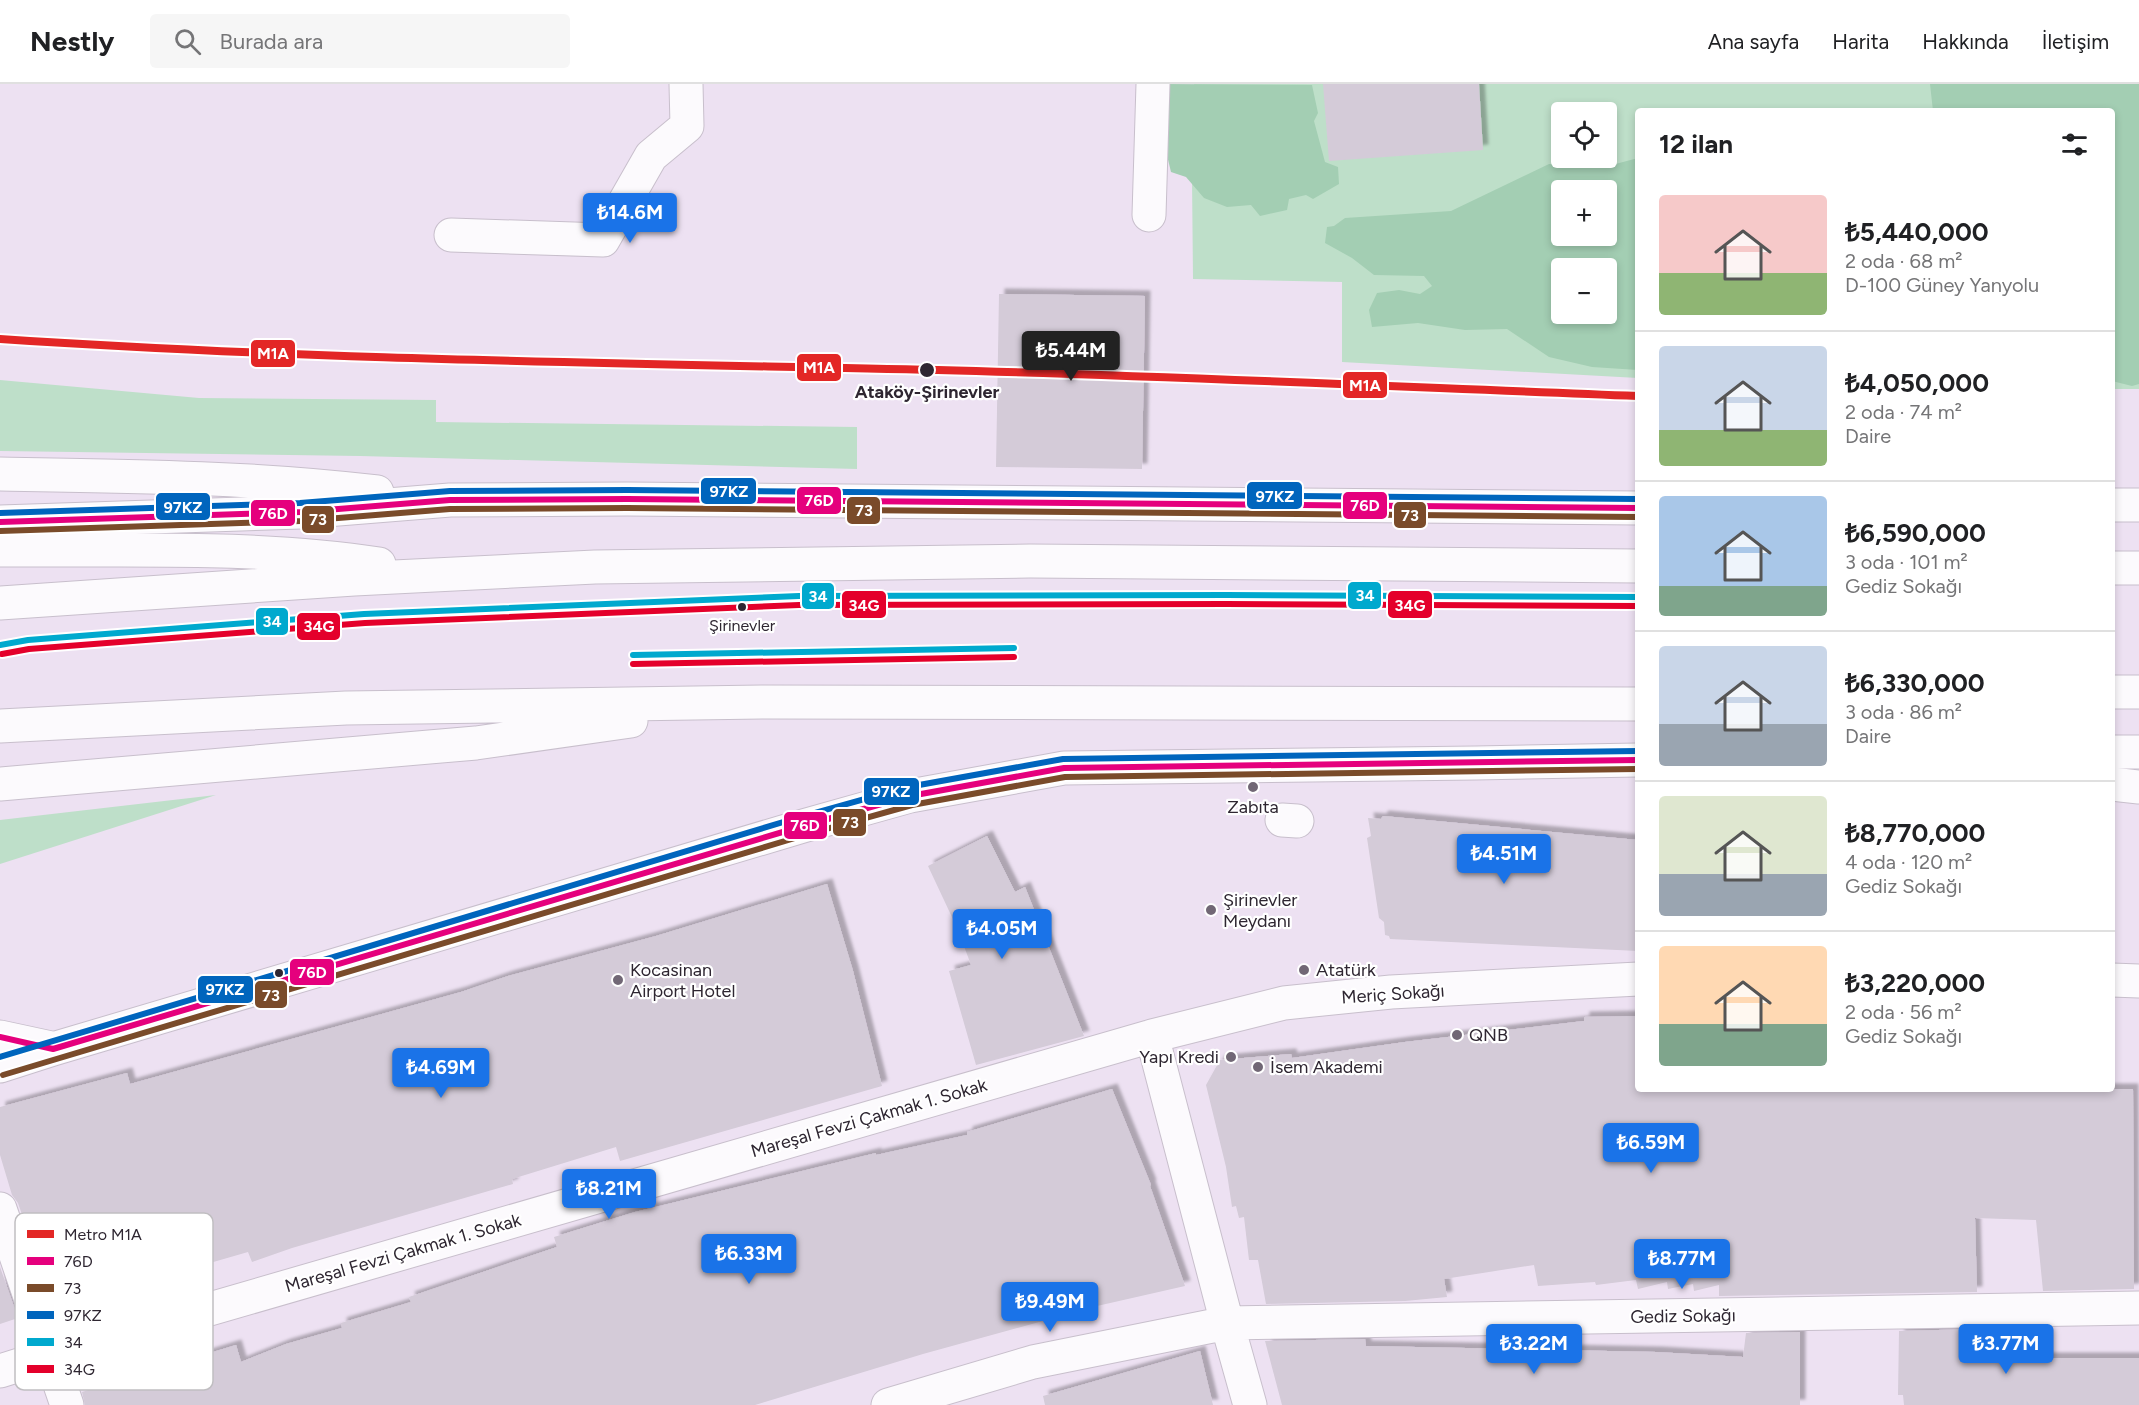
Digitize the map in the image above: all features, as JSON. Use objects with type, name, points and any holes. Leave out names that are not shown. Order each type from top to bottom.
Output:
[{"type":"main road","points":[[451,235],[603,240],[651,156],[687,126],[686,84]]},
{"type":"main road","points":[[1149,215],[1153,84]]},
{"type":"main road","points":[[0,474],[145,476],[303,483],[450,500]]},
{"type":"main road","points":[[0,522],[300,512],[450,500],[639,499],[1635,508]]},
{"type":"main road","points":[[2115,505],[2139,505]]},
{"type":"main road","points":[[0,550],[236,553],[334,557],[448,574]]},
{"type":"main road","points":[[0,603],[448,574],[595,567],[1030,561],[1635,566]]},
{"type":"main road","points":[[2115,568],[2139,568]]},
{"type":"main road","points":[[2115,692],[2139,692]]},
{"type":"main road","points":[[0,784],[477,743],[762,702]]},
{"type":"main road","points":[[0,726],[346,708],[762,702],[1635,704]]},
{"type":"main road","points":[[2115,752],[2139,752]]},
{"type":"main road","points":[[0,1066],[778,833],[910,796],[1064,768],[1635,760]]},
{"type":"main road","points":[[2115,784],[2139,787]]},
{"type":"main road","name":"Meriç Sokağı","points":[[1152,1036],[1284,1003],[1391,992],[1635,979]]},
{"type":"main road","points":[[2115,980],[2139,981]]},
{"type":"main road","points":[[1152,1036],[1250,1405]]},
{"type":"main road","name":"Mareşal Fevzi Çakmak 1. Sokak","points":[[213,1308],[1152,1036]]},
{"type":"main road","points":[[0,1037],[53,1049]]},
{"type":"main road","points":[[0,1209],[15,1252]]},
{"type":"main road","name":"Gediz Sokağı","points":[[888,1405],[1033,1362],[1227,1323],[2139,1308]]},
{"type":"main road","name":"Mareşal Fevzi Çakmak 1. Sokak","points":[[0,1371],[15,1366]]},
{"type":"main road","points":[[62,1390],[67,1405]]},
{"type":"green space","points":[[1164,84],[1312,85],[1318,113],[1314,121],[1325,162],[1338,167],[1339,184],[1313,199],[1306,195],[1289,199],[1287,210],[1260,216],[1251,205],[1227,207],[1204,198],[1186,177],[1171,172],[1165,147]]},
{"type":"green space","points":[[1194,84],[2139,84],[2139,389],[2115,389],[2115,108],[1635,108],[1635,378],[1342,362],[1342,282],[1193,279]]},
{"type":"green space","points":[[1930,84],[2139,84],[2139,384],[2132,386],[2115,382],[2115,108],[1933,108]]},
{"type":"green space","points":[[1635,159],[1635,370],[1592,367],[1549,357],[1507,329],[1465,330],[1418,323],[1372,327],[1369,310],[1377,293],[1399,290],[1420,294],[1432,286],[1424,276],[1374,275],[1352,258],[1325,243],[1327,227],[1334,226],[1345,218],[1451,211],[1549,164],[1551,168],[1617,168],[1617,164]]},
{"type":"green space","points":[[0,380],[199,398],[436,400],[436,422],[857,427],[857,469],[360,456],[0,451]]},
{"type":"green space","points":[[216,795],[0,864],[0,820]]},
{"type":"building","points":[[1323,84],[1479,84],[1483,150],[1329,161]]},
{"type":"building","points":[[999,294],[1145,296],[1142,469],[996,467]]},
{"type":"building","points":[[1383,816],[1635,840],[1635,951],[1390,939],[1385,935],[1384,922],[1379,918],[1367,838],[1371,836],[1368,818],[1381,819]]},
{"type":"building","points":[[987,836],[1015,892],[1025,887],[1084,1036],[976,1065],[949,971],[971,965],[958,930],[928,866]]},
{"type":"building","points":[[827,884],[853,971],[882,1086],[620,1161],[616,1147],[512,1179],[513,1184],[292,1248],[252,1262],[248,1252],[213,1262],[213,1213],[21,1213],[12,1195],[0,1155],[0,1107],[127,1073],[130,1084],[656,936]]},
{"type":"building","points":[[1635,1016],[1635,1092],[2115,1092],[2115,1089],[2133,1089],[2134,1289],[2043,1291],[2036,1220],[1975,1218],[1977,1292],[1719,1296],[1719,1285],[1694,1291],[1693,1284],[1668,1289],[1667,1282],[1638,1289],[1636,1280],[1596,1285],[1595,1282],[1538,1286],[1534,1265],[1444,1279],[1447,1297],[1405,1301],[1266,1304],[1258,1260],[1249,1260],[1244,1217],[1239,1218],[1236,1206],[1232,1207],[1226,1167],[1206,1085],[1220,1060],[1291,1054],[1292,1058],[1584,1021],[1584,1017]]},
{"type":"building","points":[[1112,1089],[1151,1185],[1185,1286],[1097,1306],[923,1354],[755,1405],[85,1405],[82,1392],[89,1390],[213,1390],[213,1352],[236,1345],[241,1362],[286,1344],[342,1328],[341,1323],[411,1302],[409,1297],[557,1247],[554,1237],[635,1212],[876,1153],[876,1155],[967,1135],[967,1132]]},
{"type":"building","points":[[0,1267],[15,1310],[15,1319],[0,1324]]},
{"type":"building","points":[[1977,1329],[1979,1358],[2139,1358],[2139,1405],[1904,1405],[1903,1395],[1898,1395],[1899,1331]]},
{"type":"building","points":[[1800,1332],[1800,1405],[1282,1405],[1265,1341],[1365,1339],[1366,1346],[1656,1352],[1743,1357],[1746,1333]]},
{"type":"building","points":[[1200,1351],[1213,1405],[1045,1405],[1043,1396]]},
{"type":"metro line","name":"M1A","points":[[0,339],[235,352],[586,363],[1026,372],[1635,396]]},
{"type":"transit line","name":"97KZ","points":[[0,513],[300,503],[450,491],[627,490],[1635,499]]},
{"type":"transit line","name":"76D","points":[[0,522],[301,512],[450,500],[627,499],[1635,508]]},
{"type":"transit line","name":"73","points":[[0,531],[301,521],[450,509],[627,508],[1635,517]]},
{"type":"transit line","name":"34","points":[[0,645],[28,640],[364,614],[799,596],[1635,597]]},
{"type":"transit line","name":"34G","points":[[2,654],[29,649],[365,623],[799,605],[1635,606]]},
{"type":"transit line","name":"34","points":[[633,655],[1014,648]]},
{"type":"transit line","name":"34G","points":[[633,664],[1014,657]]},
{"type":"transit line","name":"97KZ","points":[[0,1057],[800,817],[908,787],[1063,759],[1635,751]]},
{"type":"transit line","name":"76D","points":[[0,1037],[53,1049],[910,796],[1064,768],[1635,760]]},
{"type":"transit line","name":"73","points":[[3,1075],[912,805],[1065,777],[1635,769]]},
{"type":"place","name":"Ataköy-Şirinevler","points":[[927,370]]},
{"type":"place","name":"Şirinevler","points":[[742,607]]},
{"type":"place","name":"Zabıta","points":[[1253,787]]},
{"type":"place","name":"Şirinevler Meydanı","points":[[1211,910]]},
{"type":"place","name":"Atatürk","points":[[1304,970]]},
{"type":"place","name":"Kocasinan Airport Hotel","points":[[618,980]]},
{"type":"place","name":"QNB","points":[[1457,1035]]},
{"type":"place","name":"Yapı Kredi","points":[[1231,1057]]},
{"type":"place","name":"İsem Akademi","points":[[1258,1067]]}]
